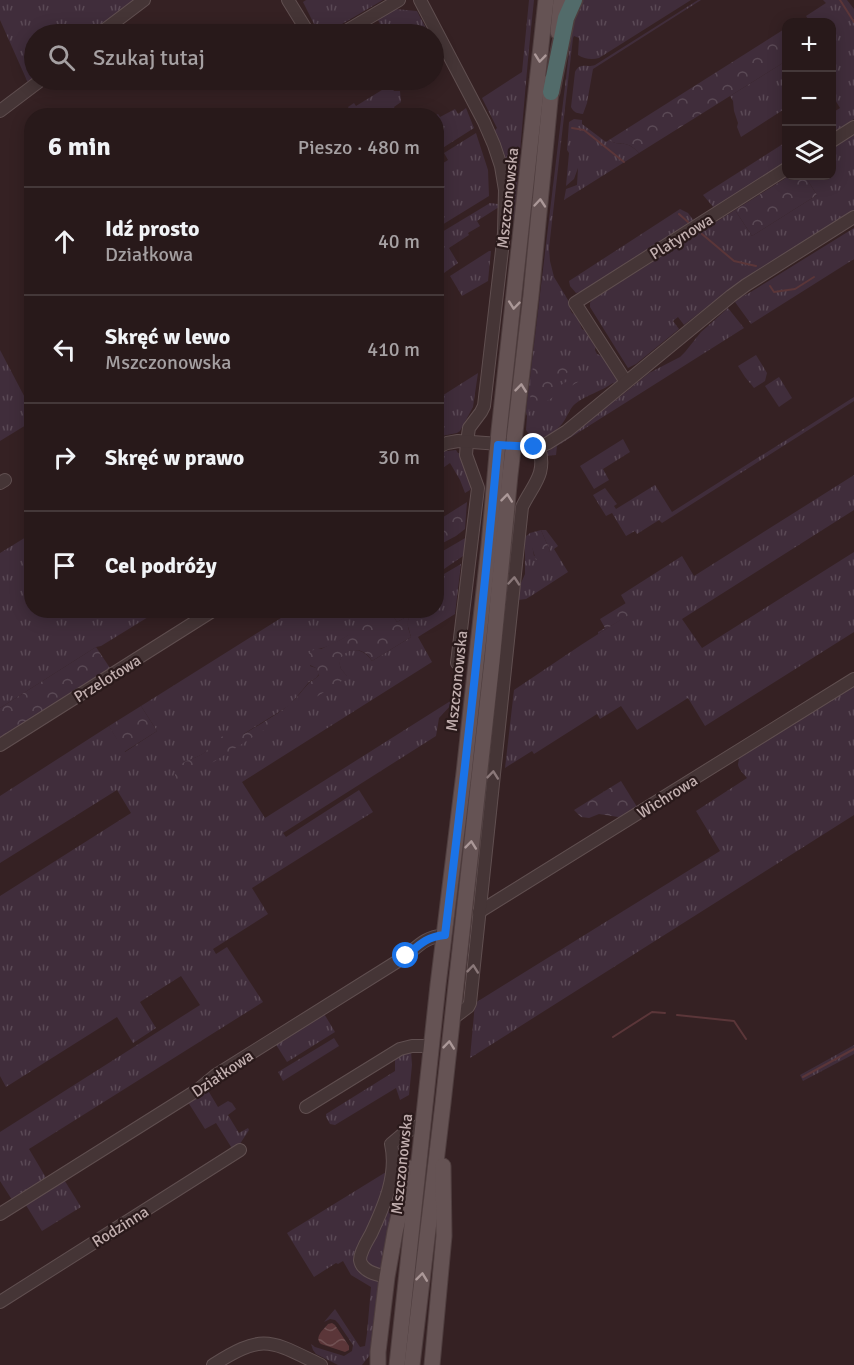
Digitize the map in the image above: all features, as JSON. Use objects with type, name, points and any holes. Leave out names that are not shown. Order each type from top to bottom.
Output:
[{"type":"highway","points":[[551,92],[566,18],[574,0]]},
{"type":"main road","name":"Mszczonowska","points":[[412,1365],[408,1334],[425,1104],[481,616],[546,0]]},
{"type":"main road","name":"Mszczonowska","points":[[397,1365],[408,1334],[443,1103],[561,0]]},
{"type":"main road","points":[[432,1365],[444,1236],[443,1103]]},
{"type":"main road","points":[[376,1361],[395,1232],[425,1104]]},
{"type":"street","points":[[112,24],[144,0]]},
{"type":"street","points":[[288,0],[303,24]]},
{"type":"street","points":[[358,24],[399,0]]},
{"type":"street","points":[[420,0],[433,24]]},
{"type":"street","points":[[444,46],[484,122],[501,166],[505,190],[504,233],[484,405],[469,428],[467,442],[466,455],[478,488],[457,663]]},
{"type":"street","points":[[0,111],[27,90]]},
{"type":"street","points":[[836,138],[854,127]]},
{"type":"street","name":"Platynowa","points":[[626,382],[575,303],[782,172]]},
{"type":"street","points":[[444,444],[467,442],[539,447],[548,443],[567,431],[746,285],[854,217]]},
{"type":"street","points":[[452,1019],[470,1003],[522,507],[540,475],[542,457],[539,447]]},
{"type":"street","name":"Przelotowa","points":[[0,745],[201,618]]},
{"type":"street","name":"Wichrowa","points":[[479,912],[854,679]]},
{"type":"street","name":"Działkowa","points":[[0,1214],[406,956],[428,938],[445,935]]},
{"type":"street","points":[[306,1107],[399,1049],[412,1046],[432,1046]]},
{"type":"street","points":[[387,1276],[376,1275],[365,1268],[361,1257],[389,1188],[393,1159],[391,1144],[404,1133],[420,1125]]},
{"type":"street","name":"Rodzinna","points":[[0,1302],[240,1150]]},
{"type":"street","points":[[213,1365],[243,1348],[262,1342],[293,1351],[321,1365]]},
{"type":"green space","points":[[0,0],[133,0],[102,24],[24,24],[24,74],[0,20]]},
{"type":"green space","points":[[306,0],[383,0],[342,24],[314,24],[303,2]]},
{"type":"green space","points":[[529,0],[534,0],[514,220],[511,217],[510,187],[505,156],[494,131],[497,128],[482,98],[522,72]]},
{"type":"green space","points":[[580,0],[691,0],[599,58],[588,59],[578,55],[579,38],[574,36],[573,38],[549,248],[550,261],[554,277],[571,305],[572,313],[577,316],[582,329],[586,331],[596,346],[597,354],[602,356],[616,375],[617,381],[579,401],[558,428],[549,435],[539,438],[526,430],[526,411],[573,17]]},
{"type":"green space","points":[[701,0],[593,69],[583,114],[573,110],[571,107],[577,69],[581,66],[595,65]]},
{"type":"green space","points":[[823,0],[847,0],[854,9],[854,119],[836,130],[836,110],[840,108],[836,102],[836,18],[807,18],[806,16],[826,3]]},
{"type":"green space","points":[[395,9],[417,11],[424,24],[380,24],[378,20]]},
{"type":"green space","points":[[782,31],[782,64],[639,153],[627,144],[609,140]]},
{"type":"green space","points":[[782,64],[782,111],[741,137],[730,96]]},
{"type":"green space","points":[[382,90],[400,91],[401,102],[394,108],[348,107],[354,103],[356,106]]},
{"type":"green space","points":[[466,108],[474,128],[444,147],[444,115],[455,109],[458,114]]},
{"type":"green space","points":[[574,119],[582,120],[582,124],[606,142],[609,140],[627,144],[639,153],[564,200],[566,189],[577,185],[578,168],[574,179],[566,186],[569,122]]},
{"type":"green space","points":[[476,133],[488,170],[489,196],[444,224],[444,163],[448,160],[444,153]]},
{"type":"green space","points":[[854,135],[854,210],[722,295],[684,325],[678,317],[673,321],[679,329],[628,368],[590,307],[592,300],[735,210],[752,236],[817,195],[808,180],[836,180],[836,146]]},
{"type":"green space","points":[[782,145],[782,165],[714,208],[703,195]]},
{"type":"green space","points":[[783,180],[808,180],[817,195],[752,236],[735,210]]},
{"type":"green space","points":[[490,203],[498,204],[499,207],[477,221],[480,226],[449,248],[458,263],[444,273],[444,231]]},
{"type":"green space","points":[[680,209],[688,213],[694,221],[584,291],[576,293],[570,286],[569,281]]},
{"type":"green space","points":[[854,228],[854,259],[751,324],[735,302]]},
{"type":"green space","points":[[491,251],[488,281],[462,296],[450,276]]},
{"type":"green space","points":[[728,308],[744,328],[557,446],[556,455],[546,456],[547,452],[614,398],[616,400],[649,373],[680,357],[701,332]]},
{"type":"green space","points":[[0,350],[24,396],[24,426],[0,441]]},
{"type":"green space","points":[[756,355],[767,373],[765,381],[754,388],[738,366]]},
{"type":"green space","points":[[541,361],[562,362],[570,366],[570,371],[565,374],[563,371],[555,376],[561,385],[574,377],[581,380],[529,412],[533,365]]},
{"type":"green space","points":[[478,373],[473,407],[460,431],[444,436],[444,395]]},
{"type":"green space","points":[[779,377],[792,398],[779,407],[765,386]]},
{"type":"green space","points":[[854,397],[854,401],[662,523],[659,520],[637,534],[635,531],[626,536],[612,513],[606,516],[593,495],[605,488],[617,504],[614,506],[616,509],[655,485],[672,512]]},
{"type":"green space","points":[[623,439],[630,452],[603,469],[609,480],[594,489],[580,466]]},
{"type":"green space","points":[[444,450],[456,450],[460,453],[471,486],[470,490],[465,493],[450,463],[444,467]]},
{"type":"green space","points":[[854,475],[854,510],[682,619],[702,648],[854,552],[854,632],[705,726],[688,698],[637,730],[621,706],[600,719],[597,714],[534,754],[532,751],[505,768],[514,690],[631,613],[621,595],[682,556],[694,576]]},
{"type":"green space","points":[[467,502],[465,529],[444,542],[444,517]]},
{"type":"green space","points":[[541,530],[546,530],[558,546],[554,549],[568,572],[526,599],[518,600],[525,574],[525,537],[530,533],[534,556],[550,551]]},
{"type":"green space","points":[[541,530],[550,551],[536,560],[530,533]]},
{"type":"green space","points":[[467,537],[466,554],[444,569],[444,550]]},
{"type":"green space","points":[[24,538],[24,618],[147,618],[0,708],[0,553]]},
{"type":"green space","points":[[461,564],[455,614],[418,637],[432,662],[242,782],[265,818],[452,700],[452,704],[439,718],[436,736],[283,833],[286,837],[359,790],[373,812],[252,888],[268,914],[213,949],[216,954],[227,947],[263,1002],[29,1149],[48,1181],[14,1203],[0,1181],[0,1132],[200,1005],[181,976],[140,1002],[156,1028],[133,1043],[117,1017],[6,1087],[0,1076],[0,896],[131,813],[117,790],[0,863],[0,796],[109,726],[125,752],[157,731],[141,706],[281,618],[374,618],[333,644],[317,649],[310,666],[316,668],[319,674],[309,682],[290,705],[242,735],[226,736],[187,762],[174,776],[347,676],[341,669],[340,663],[344,654],[349,651],[360,651],[372,661],[411,637],[407,623],[409,618],[444,618],[444,574]]},
{"type":"green space","points":[[626,603],[632,613],[598,634],[605,628],[600,619]]},
{"type":"green space","points":[[374,618],[394,618],[397,622],[409,618],[411,637],[372,661],[361,651],[349,651],[341,658],[340,663],[341,669],[348,677],[177,785],[176,771],[182,763],[199,756],[226,734],[244,734],[293,702],[319,675],[316,668],[306,663],[310,652],[342,639]]},
{"type":"green space","points":[[96,647],[112,671],[0,740],[0,708]]},
{"type":"green space","points":[[854,682],[854,815],[470,1058],[475,1003],[720,851],[696,811],[747,778],[738,765],[738,754]]},
{"type":"green space","points":[[141,706],[157,731],[124,752],[109,726]]},
{"type":"green space","points":[[621,781],[639,810],[622,821],[618,817],[599,814],[589,818],[581,817],[574,810]]},
{"type":"green space","points":[[323,1012],[335,1032],[287,1062],[275,1043]]},
{"type":"green space","points":[[334,1038],[339,1046],[283,1081],[278,1072]]},
{"type":"green space","points":[[854,1045],[854,1054],[803,1081],[800,1075]]},
{"type":"green space","points":[[411,1051],[409,1095],[400,1100],[396,1088],[335,1125],[330,1124],[326,1114],[395,1071],[395,1056]]},
{"type":"green space","points":[[206,1087],[218,1107],[228,1101],[232,1103],[236,1109],[228,1115],[239,1133],[248,1128],[249,1130],[238,1147],[233,1150],[216,1123],[205,1129],[186,1099]]},
{"type":"green space","points":[[410,1138],[411,1141],[382,1267],[373,1270],[365,1259],[396,1150],[402,1139]]},
{"type":"green space","points":[[386,1172],[384,1187],[360,1249],[380,1282],[373,1344],[370,1355],[362,1365],[338,1365],[316,1354],[311,1344],[344,1356],[352,1351],[353,1345],[338,1323],[330,1319],[324,1322],[335,1309],[360,1347],[365,1346],[371,1287],[351,1275],[343,1261],[314,1277],[287,1233]]},
{"type":"green space","points":[[63,1178],[81,1207],[42,1231],[24,1202]]},
{"type":"water","points":[[332,1323],[349,1346],[349,1350],[345,1352],[321,1344],[319,1341],[322,1331]]},
{"type":"waterway","points":[[840,0],[854,22]]},
{"type":"waterway","points":[[572,128],[584,130],[624,162]]},
{"type":"waterway","points":[[679,214],[688,222]]},
{"type":"waterway","points":[[702,234],[734,261],[756,266]]},
{"type":"waterway","points":[[770,286],[774,292],[795,289],[814,277]]},
{"type":"waterway","points":[[613,1037],[652,1012],[665,1013]]},
{"type":"waterway","points":[[677,1015],[734,1021],[746,1039]]},
{"type":"waterway","points":[[803,1077],[854,1049]]},
{"type":"route","points":[[406,956],[428,938],[445,935],[489,545],[498,445],[534,447]]}]
